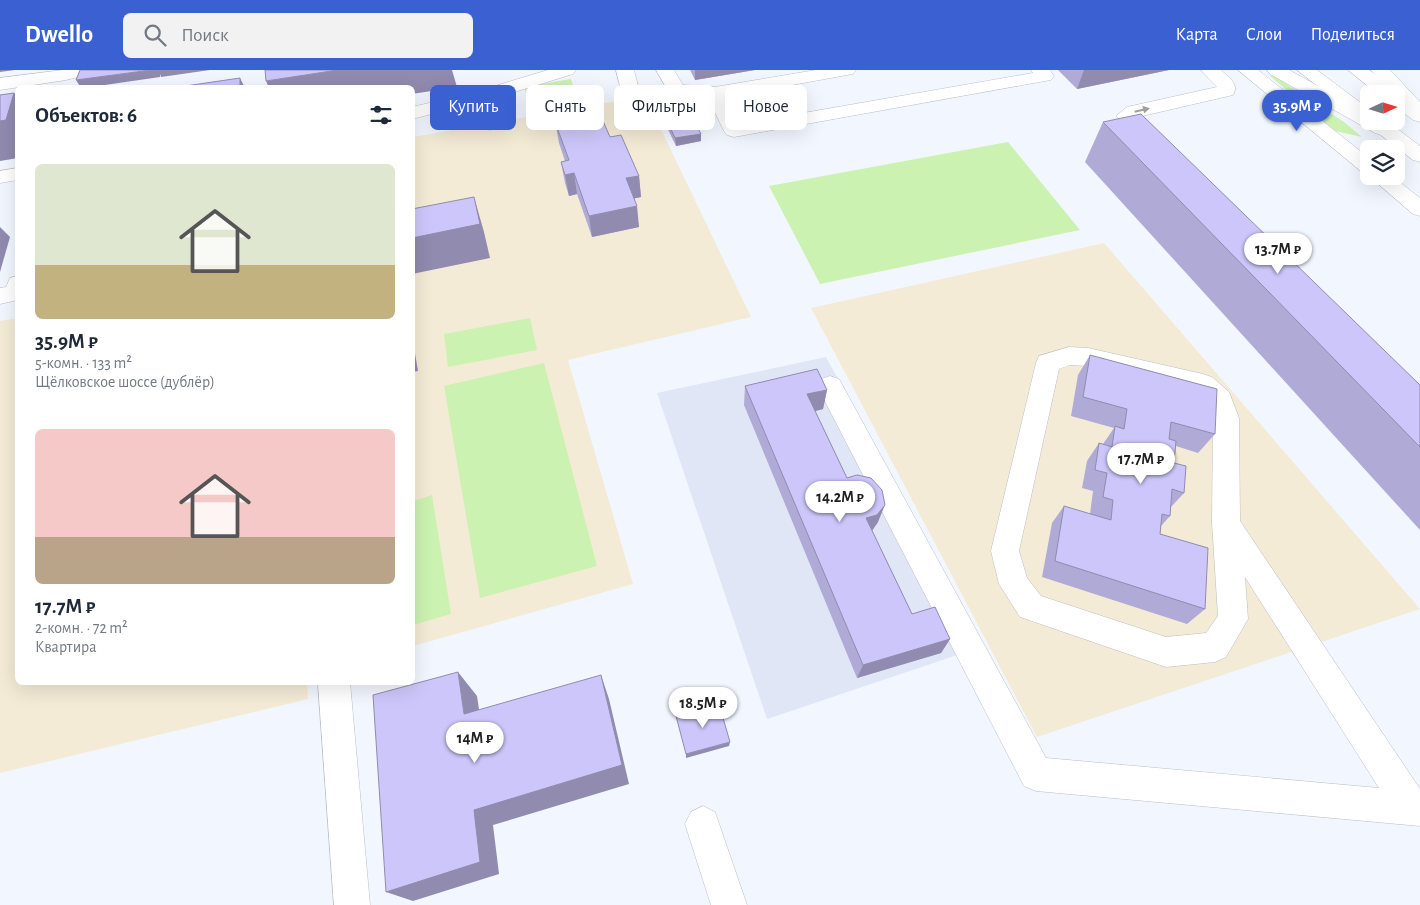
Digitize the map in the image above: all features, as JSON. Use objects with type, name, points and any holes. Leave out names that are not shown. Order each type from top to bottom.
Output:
[{"type":"street","points":[[0,84],[64,81],[84,70]]},
{"type":"street","points":[[516,86],[567,70]]},
{"type":"street","points":[[625,70],[629,85]]},
{"type":"street","points":[[665,70],[674,85]]},
{"type":"street","points":[[847,70],[715,93],[734,131],[1045,76],[1040,70]]},
{"type":"street","points":[[1166,156],[1126,116],[1134,112],[1226,91],[1226,85],[1210,70]]},
{"type":"street","points":[[1247,70],[1360,161]]},
{"type":"street","points":[[1276,70],[1360,116]]},
{"type":"street","points":[[1306,70],[1360,111]]},
{"type":"street","points":[[1357,70],[1378,85]]},
{"type":"street","points":[[1380,70],[1420,114]]},
{"type":"street","points":[[1405,104],[1420,114]]},
{"type":"street","points":[[415,112],[430,109]]},
{"type":"street","points":[[1385,130],[1420,156]]},
{"type":"street","points":[[0,177],[15,174]]},
{"type":"street","points":[[1390,185],[1420,209]]},
{"type":"street","points":[[0,296],[15,294]]},
{"type":"street","points":[[1226,524],[1233,619],[1215,647],[1166,652],[1031,607],[1014,584],[1004,551],[1048,363],[1068,356],[1088,357],[1202,384],[1220,399],[1226,418],[1226,524],[1416,808]]},
{"type":"street","points":[[830,386],[1036,774],[1416,808]]},
{"type":"street","points":[[334,685],[352,905]]},
{"type":"street","points":[[703,824],[729,905]]},
{"type":"shaded area","points":[[614,101],[614,130],[661,130],[751,317],[568,360],[633,584],[415,645],[415,137],[453,130],[516,130],[516,119],[526,117],[526,130],[604,130],[604,103]]},
{"type":"shaded area","points":[[1104,243],[1420,609],[1037,737],[811,308]]},
{"type":"shaded area","points":[[15,318],[15,685],[307,685],[308,699],[0,773],[0,321]]},
{"type":"shaded area","points":[[826,357],[984,646],[767,719],[657,393]]},
{"type":"green space","points":[[1273,75],[1344,122],[1362,137],[1335,131],[1270,76]]},
{"type":"green space","points":[[571,79],[573,85],[536,85]]},
{"type":"green space","points":[[1008,142],[1080,230],[820,284],[769,186]]},
{"type":"green space","points":[[530,318],[537,350],[448,367],[444,334]]},
{"type":"green space","points":[[544,363],[597,566],[480,598],[444,386]]},
{"type":"green space","points":[[432,495],[451,614],[415,624],[415,500]]},
{"type":"building","points":[[80,70],[151,70],[76,80]]},
{"type":"building","points":[[265,70],[338,70],[266,81]]},
{"type":"building","points":[[240,78],[240,85],[192,85]]},
{"type":"building","points":[[14,93],[6,120],[0,121],[0,95]]},
{"type":"building","points":[[1141,114],[1420,385],[1420,447],[1103,122]]},
{"type":"building","points":[[604,123],[610,137],[621,135],[639,176],[626,178],[637,206],[589,216],[574,173],[565,175],[561,162],[569,160],[558,130],[604,130]]},
{"type":"building","points":[[671,130],[699,130],[701,134],[675,138]]},
{"type":"building","points":[[474,197],[480,224],[415,237],[415,208]]},
{"type":"building","points":[[1090,355],[1217,389],[1215,434],[1171,422],[1169,439],[1176,441],[1174,463],[1186,466],[1184,493],[1172,489],[1170,516],[1162,514],[1160,534],[1208,548],[1205,609],[1055,561],[1064,506],[1111,520],[1113,500],[1103,497],[1107,473],[1095,470],[1099,443],[1112,447],[1115,426],[1124,429],[1127,409],[1083,397]]},
{"type":"building","points":[[817,369],[827,390],[807,394],[847,478],[857,475],[871,478],[882,490],[885,505],[877,515],[866,518],[912,614],[935,607],[950,639],[863,665],[745,386]]},
{"type":"building","points":[[458,672],[464,714],[601,675],[622,765],[474,810],[480,862],[386,892],[373,695]]},
{"type":"building","points":[[719,704],[730,742],[686,754],[676,716]]}]
